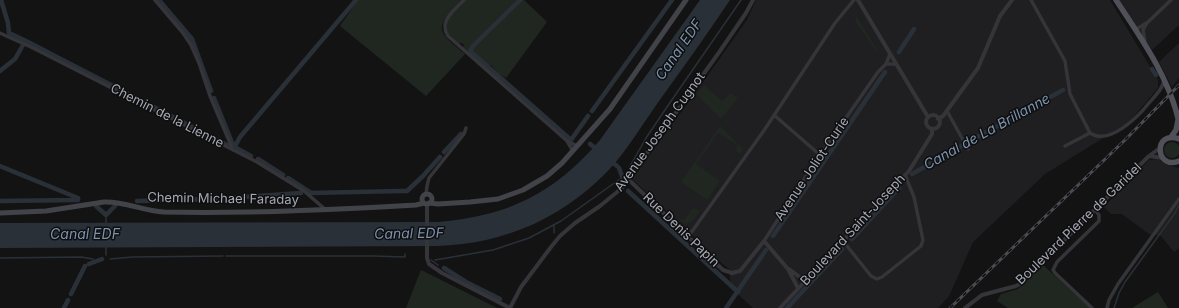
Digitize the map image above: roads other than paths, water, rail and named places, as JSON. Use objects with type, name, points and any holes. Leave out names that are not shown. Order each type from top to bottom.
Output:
[{"type":"main road","points":[[427,200],[457,203],[506,197],[523,190],[547,176],[573,151],[613,106],[686,0]]},
{"type":"main road","points":[[1116,0],[1164,79],[1170,92],[1179,121],[1176,130],[1171,137],[1163,141],[1160,148],[1163,158],[1169,162],[1177,163]]},
{"type":"main road","points":[[1171,137],[1179,139]]},
{"type":"main road","name":"Chemin Michael Faraday","points":[[0,213],[46,211],[104,202],[162,212],[327,210],[400,206],[427,200]]},
{"type":"street","points":[[155,0],[183,33],[191,45],[199,63],[210,96],[233,150]]},
{"type":"street","points":[[464,0],[446,19],[444,28],[446,34],[566,140],[577,146]]},
{"type":"street","name":"Avenue Joseph Cugnot","points":[[510,308],[525,282],[550,247],[560,236],[575,223],[610,199],[622,188],[746,13],[753,0]]},
{"type":"street","points":[[688,237],[774,115],[835,23],[854,0]]},
{"type":"street","points":[[858,0],[928,117]]},
{"type":"street","points":[[938,119],[947,111],[980,65],[1000,16],[1012,0]]},
{"type":"street","points":[[1032,0],[1065,61],[1070,94],[1090,133],[1095,136],[1112,133],[1125,126],[1140,114],[1159,92],[1163,85],[1164,79]]},
{"type":"street","points":[[1146,49],[1143,30],[1144,25],[1171,0]]},
{"type":"street","points":[[1135,30],[1148,22]]},
{"type":"street","name":"Chemin de la Lienne","points":[[0,33],[31,46],[257,162],[285,179],[327,210]]},
{"type":"street","name":"Avenue Joliot-Curie","points":[[736,272],[742,269],[764,241],[820,155],[878,72],[886,64],[890,54]]},
{"type":"street","points":[[886,64],[896,64]]},
{"type":"street","points":[[1159,92],[1165,90],[1170,92]]},
{"type":"street","points":[[947,111],[966,145]]},
{"type":"street","points":[[774,115],[820,155]]},
{"type":"street","points":[[928,117],[934,116],[938,119]]},
{"type":"street","points":[[928,117],[926,124],[928,128],[932,129],[938,126],[938,119]]},
{"type":"street","points":[[466,128],[463,136],[429,178],[427,200],[427,258],[430,265],[442,273],[510,308]]},
{"type":"street","name":"Boulevard Saint-Joseph","points":[[780,308],[905,175],[921,153],[932,134],[932,129]]},
{"type":"street","points":[[1065,146],[1090,133]]},
{"type":"street","points":[[566,140],[573,151]]},
{"type":"street","name":"Boulevard Pierre de Garidel","points":[[965,308],[982,295],[1020,284],[1149,156],[1160,148]]},
{"type":"street","name":"Boulevard Pierre de Garidel","points":[[1149,156],[1163,158]]},
{"type":"street","points":[[843,241],[872,277],[877,279],[882,277],[921,246],[923,240],[914,197],[905,175]]},
{"type":"street","name":"Rue Denis Papin","points":[[628,179],[723,270],[729,273],[736,272]]},
{"type":"street","points":[[1107,308],[1109,300],[1118,284],[1179,199]]},
{"type":"street","points":[[1092,308],[1054,272],[1053,268],[1057,262],[1100,221],[1100,215],[1095,210]]},
{"type":"street","points":[[764,241],[788,269],[798,288]]},
{"type":"street","points":[[788,269],[805,280]]},
{"type":"water","name":"Canal EDF","points":[[700,0],[730,0],[632,141],[615,163],[597,182],[577,198],[534,224],[511,233],[487,240],[436,246],[0,248],[0,223],[438,222],[463,219],[508,208],[547,188],[583,159],[600,140]]},
{"type":"waterway","points":[[1,0],[8,23],[9,33],[229,146]]},
{"type":"waterway","points":[[159,0],[192,39],[211,91]]},
{"type":"waterway","points":[[251,156],[235,146],[240,137],[356,0]]},
{"type":"waterway","points":[[520,0],[473,46],[470,51],[571,140],[588,116]]},
{"type":"waterway","points":[[592,111],[672,0]]},
{"type":"waterway","points":[[629,168],[646,138],[741,0]]},
{"type":"waterway","points":[[899,52],[914,29]]},
{"type":"waterway","points":[[0,71],[15,59],[23,45]]},
{"type":"waterway","name":"Canal de La Brillanne","points":[[1152,69],[1156,75]]},
{"type":"waterway","points":[[773,236],[885,72]]},
{"type":"waterway","name":"Canal de La Brillanne","points":[[912,174],[1063,90]]},
{"type":"waterway","points":[[214,98],[233,145],[235,146]]},
{"type":"waterway","points":[[444,152],[461,134]]},
{"type":"waterway","points":[[590,144],[599,151]]},
{"type":"waterway","points":[[422,177],[440,157]]},
{"type":"waterway","points":[[258,159],[283,175]]},
{"type":"waterway","points":[[609,160],[617,166]]},
{"type":"waterway","points":[[0,166],[78,198],[78,200]]},
{"type":"waterway","points":[[619,168],[623,179]]},
{"type":"waterway","points":[[288,178],[311,193],[407,191],[423,176]]},
{"type":"waterway","points":[[435,260],[493,250],[529,238],[561,221],[620,179]]},
{"type":"waterway","name":"Canal de La Brillanne","points":[[852,239],[899,188]]},
{"type":"waterway","points":[[628,191],[738,292]]},
{"type":"waterway","points":[[137,201],[215,199],[301,193]]},
{"type":"waterway","points":[[0,201],[78,200]]},
{"type":"waterway","points":[[1114,308],[1119,293],[1125,282],[1175,213],[1179,205]]},
{"type":"waterway","points":[[96,206],[106,215],[115,206]]},
{"type":"waterway","points":[[106,215],[106,223]]},
{"type":"waterway","points":[[554,225],[554,233]]},
{"type":"waterway","points":[[106,245],[106,255]]},
{"type":"waterway","name":"Canal de La Brillanne","points":[[787,308],[842,249]]},
{"type":"waterway","points":[[726,308],[766,250]]},
{"type":"waterway","points":[[226,256],[405,257],[405,254]]},
{"type":"waterway","points":[[110,259],[133,257],[223,256]]},
{"type":"waterway","points":[[0,258],[81,257],[93,259]]},
{"type":"waterway","points":[[89,264],[102,259]]},
{"type":"waterway","points":[[431,260],[438,265]]},
{"type":"waterway","points":[[71,294],[85,266]]},
{"type":"waterway","points":[[444,268],[466,282],[500,299]]},
{"type":"waterway","points":[[64,308],[68,300]]},
{"type":"railway","points":[[950,308],[1125,140],[1179,85]]}]
